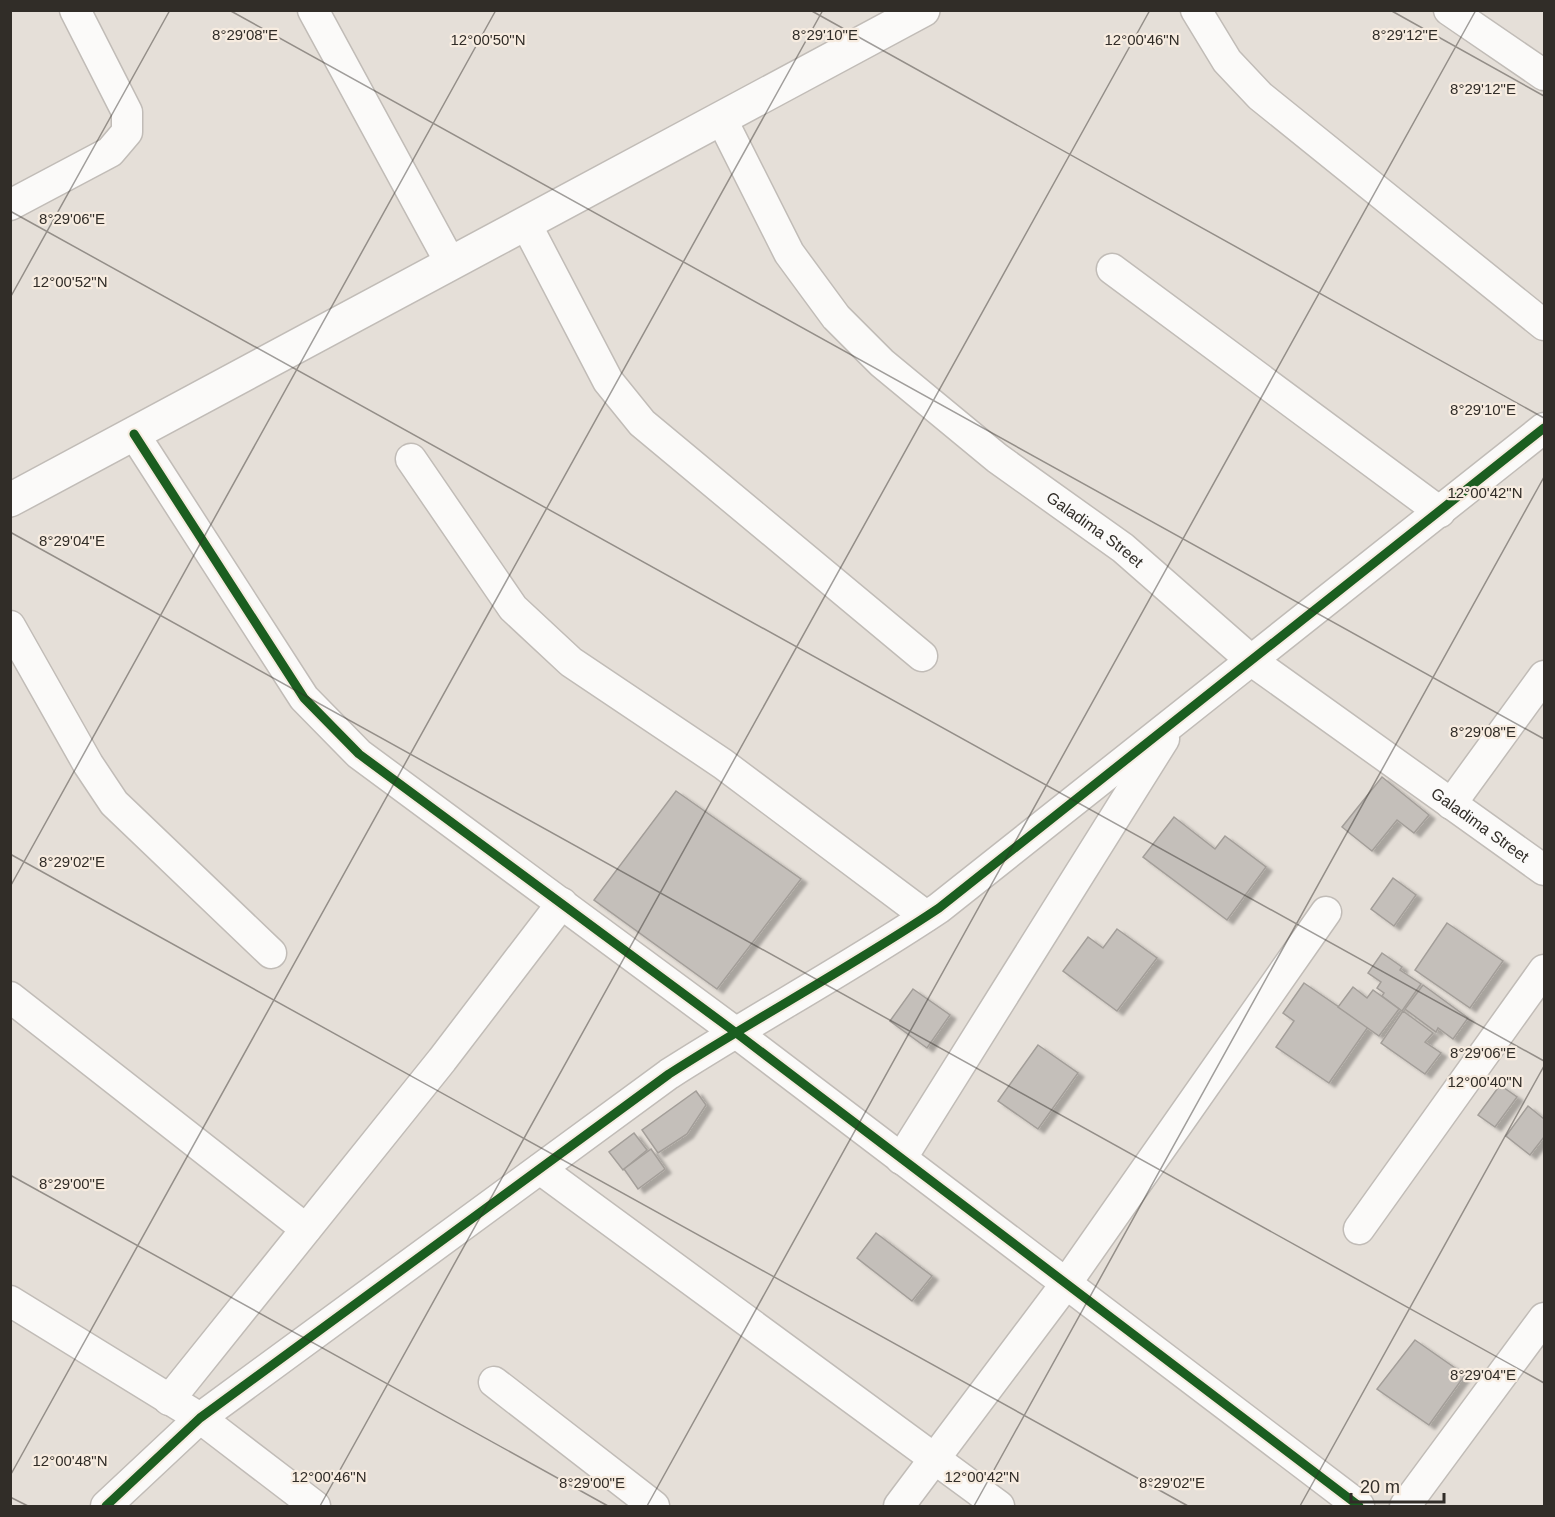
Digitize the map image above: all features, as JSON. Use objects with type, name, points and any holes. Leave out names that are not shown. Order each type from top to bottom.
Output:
[{"type":"street","points":[[10,205],[110,153],[127,132],[127,112],[75,10]]},
{"type":"street","points":[[313,10],[451,264]]},
{"type":"street","points":[[10,500],[923,10]]},
{"type":"street","points":[[1196,10],[1227,61],[1260,96],[1545,325]]},
{"type":"street","points":[[1449,10],[1545,75]]},
{"type":"street","name":"Galadima Street","points":[[721,118],[789,253],[836,317],[882,363],[997,458],[1123,548],[1252,661],[1545,870]]},
{"type":"street","points":[[526,224],[608,381],[642,423],[922,656]]},
{"type":"street","points":[[1112,269],[1440,512]]},
{"type":"street","points":[[106,1506],[200,1418],[669,1074],[926,916],[1545,428]]},
{"type":"street","points":[[134,434],[304,698],[359,753],[735,1032],[1065,1285],[1359,1506]]},
{"type":"street","points":[[411,459],[513,608],[571,662],[723,764],[926,916]]},
{"type":"street","points":[[10,626],[88,764],[114,803],[271,953]]},
{"type":"street","points":[[1450,804],[1545,676]]},
{"type":"street","points":[[901,1158],[1176,721]]},
{"type":"street","points":[[169,1400],[442,1060],[562,903]]},
{"type":"street","points":[[899,1506],[1065,1285],[1326,912]]},
{"type":"street","points":[[1359,1229],[1545,970]]},
{"type":"street","points":[[10,997],[306,1229]]},
{"type":"street","points":[[540,1169],[999,1506]]},
{"type":"street","points":[[10,1301],[200,1418],[315,1506]]},
{"type":"street","points":[[1405,1506],[1545,1318]]},
{"type":"street","points":[[494,1382],[654,1506]]},
{"type":"building","points":[[1382,777],[1429,815],[1414,833],[1397,820],[1372,851],[1342,827]]},
{"type":"building","points":[[676,791],[801,879],[717,989],[594,900]]},
{"type":"building","points":[[1174,817],[1215,849],[1225,836],[1266,867],[1227,920],[1143,857]]},
{"type":"building","points":[[1393,878],[1416,895],[1394,926],[1371,909]]},
{"type":"building","points":[[1447,923],[1503,961],[1470,1008],[1415,970]]},
{"type":"building","points":[[1117,929],[1157,958],[1117,1011],[1063,971],[1088,937],[1103,948]]},
{"type":"building","points":[[1382,953],[1402,967],[1400,970],[1421,984],[1402,1011],[1382,996],[1384,993],[1377,988],[1381,982],[1368,973]]},
{"type":"building","points":[[1304,983],[1368,1027],[1329,1083],[1276,1047],[1294,1021],[1283,1013]]},
{"type":"building","points":[[1423,985],[1468,1018],[1453,1039],[1438,1028],[1436,1032],[1405,1009]]},
{"type":"building","points":[[1353,987],[1367,998],[1373,990],[1399,1009],[1379,1036],[1338,1007]]},
{"type":"building","points":[[913,989],[950,1015],[927,1048],[890,1021]]},
{"type":"building","points":[[1403,1011],[1433,1033],[1425,1042],[1441,1053],[1425,1074],[1381,1043]]},
{"type":"building","points":[[1038,1045],[1078,1073],[1038,1129],[998,1101]]},
{"type":"building","points":[[1500,1085],[1517,1097],[1495,1127],[1478,1115]]},
{"type":"building","points":[[696,1091],[706,1105],[687,1134],[658,1153],[642,1130]]},
{"type":"building","points":[[1528,1106],[1544,1119],[1544,1137],[1530,1155],[1506,1136]]},
{"type":"building","points":[[634,1133],[647,1150],[623,1170],[609,1152]]},
{"type":"building","points":[[651,1149],[665,1169],[638,1189],[624,1169]]},
{"type":"building","points":[[876,1233],[932,1276],[912,1301],[857,1258]]},
{"type":"building","points":[[1415,1340],[1465,1375],[1429,1425],[1377,1389]]},
{"type":"cycle path","points":[[106,1506],[200,1418],[669,1074],[939,908],[1544,428]]},
{"type":"cycle path","points":[[134,434],[304,698],[359,754],[735,1032],[1359,1506]]}]
